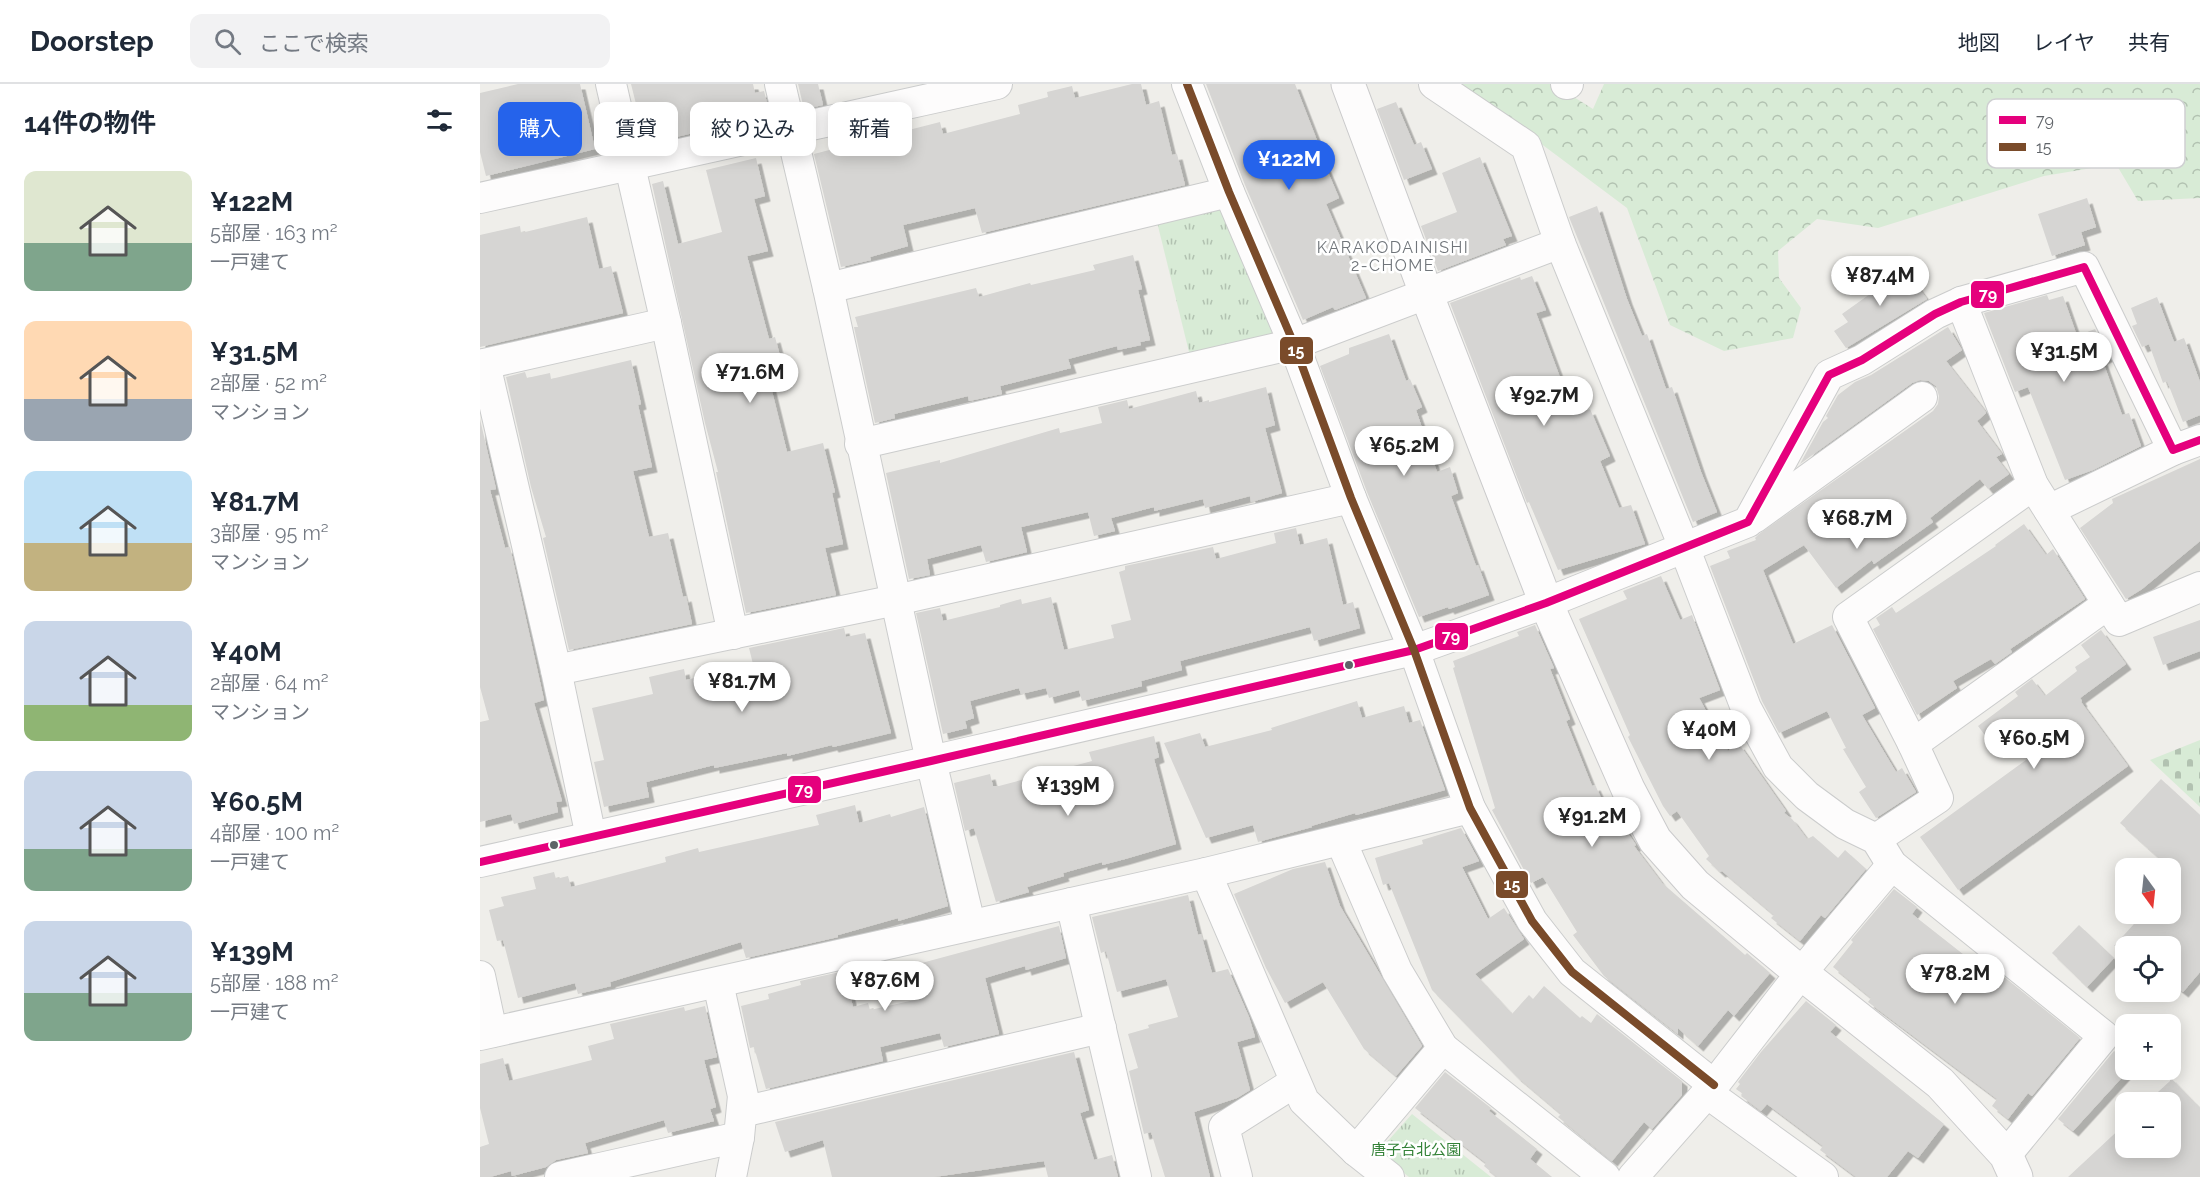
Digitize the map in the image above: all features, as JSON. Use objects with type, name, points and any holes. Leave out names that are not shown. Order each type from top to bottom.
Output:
[{"type":"street","points":[[611,84],[666,323],[733,634]]},
{"type":"street","points":[[780,84],[784,102]]},
{"type":"street","points":[[816,123],[998,84]]},
{"type":"street","points":[[1187,84],[1229,192],[1294,344],[1351,498],[1414,650],[1470,808],[1532,921],[1572,972],[1710,1089],[1823,1177]]},
{"type":"street","points":[[1348,84],[1546,603],[1628,789],[1656,840],[1695,885],[1801,973],[1940,1083],[2011,1166],[2104,1036],[1892,865],[1876,839],[1845,824],[1807,796],[1778,767],[1746,708],[1684,547],[1560,243],[1526,146],[1434,84]]},
{"type":"street","points":[[480,198],[690,152]]},
{"type":"street","points":[[796,156],[828,288],[860,444],[970,924]]},
{"type":"street","points":[[828,288],[1229,192]]},
{"type":"street","points":[[860,444],[1294,344],[1560,243]]},
{"type":"street","points":[[1748,522],[1829,375],[1862,360],[1935,314],[1961,302],[2084,267],[2186,445],[2041,497],[1848,616],[1938,798],[1876,839]]},
{"type":"street","points":[[1961,302],[2041,497],[2119,621],[2200,587]]},
{"type":"street","points":[[591,837],[556,670],[483,364],[666,323]]},
{"type":"street","points":[[480,862],[1414,650],[1546,603],[1748,522],[1922,397]]},
{"type":"street","points":[[556,670],[896,600],[1351,498]]},
{"type":"street","points":[[1913,744],[2108,604]]},
{"type":"street","points":[[480,976],[486,1034],[1341,842],[1470,808]]},
{"type":"street","points":[[1341,842],[1397,971],[1443,1048],[1605,1177]]},
{"type":"street","points":[[1633,1177],[1710,1089],[1801,973],[1892,865]]},
{"type":"street","points":[[1206,873],[1304,1101],[1356,1151],[1389,1177]]},
{"type":"street","points":[[1071,903],[1136,1177]]},
{"type":"street","points":[[718,983],[743,1096],[731,1177]]},
{"type":"street","points":[[560,1177],[740,1125],[1101,1028]]},
{"type":"street","points":[[1356,1151],[1443,1048]]},
{"type":"street","points":[[1237,1177],[1224,1127],[1295,1082]]},
{"type":"green space","points":[[1461,84],[1553,84],[1593,109],[1604,84],[2200,84],[2200,198],[2138,201],[2118,168],[2185,168],[2185,99],[1987,99],[1987,168],[2092,168],[2044,176],[1878,228],[1817,219],[1778,251],[1779,278],[1801,308],[1793,338],[1724,351],[1670,325],[1627,208]]},
{"type":"green space","points":[[1228,208],[1284,339],[1191,360],[1157,222]]},
{"type":"green space","points":[[2200,740],[2200,807],[2150,760]]},
{"type":"green space","name":"唐子台北公園","points":[[1412,1114],[1491,1177],[1409,1177],[1378,1152]]},
{"type":"building","points":[[518,84],[580,84],[594,149],[582,152],[582,102],[498,102],[498,156],[567,156],[486,176],[480,152],[480,93]]},
{"type":"building","points":[[631,84],[753,84],[755,93],[764,91],[767,102],[690,102],[690,134],[678,137],[678,102],[636,102]]},
{"type":"building","points":[[798,84],[818,84],[823,105],[816,106],[816,102],[802,102]]},
{"type":"building","points":[[1132,84],[1141,84],[1146,105],[1159,101],[1172,155],[1177,154],[1185,185],[982,233],[975,208],[903,225],[908,246],[870,257],[871,260],[841,267],[814,156],[816,153],[828,150],[828,156],[912,156],[912,129],[940,122],[943,134],[1020,114],[1018,105],[1048,97],[1047,92],[1072,86],[1075,98]]},
{"type":"building","points":[[1206,84],[1295,84],[1318,143],[1316,144],[1339,198],[1326,204],[1366,298],[1335,310],[1333,307],[1303,320],[1245,185]]},
{"type":"building","points":[[1396,102],[1414,145],[1421,142],[1432,169],[1404,180],[1377,109]]},
{"type":"building","points":[[1480,157],[1512,236],[1503,239],[1506,245],[1438,271],[1421,226],[1457,212],[1442,173]]},
{"type":"building","points":[[756,158],[765,196],[754,199],[768,251],[747,256],[769,339],[775,337],[785,375],[769,379],[787,452],[823,443],[835,492],[832,493],[843,544],[825,548],[836,595],[746,613],[716,472],[718,472],[652,184],[663,181],[678,244],[722,232],[706,170]]},
{"type":"building","points":[[2087,198],[2096,227],[2081,232],[2085,245],[2052,256],[2038,214]]},
{"type":"building","points":[[1597,206],[1627,299],[1642,336],[1647,334],[1666,389],[1672,387],[1717,512],[1693,522],[1569,217]]},
{"type":"building","points":[[587,217],[599,269],[611,266],[623,313],[480,347],[480,235],[520,226],[521,233]]},
{"type":"building","points":[[1133,255],[1142,289],[1138,290],[1150,340],[1140,342],[1141,345],[1118,350],[1117,346],[1068,359],[1071,368],[1000,386],[1002,394],[969,401],[968,396],[894,414],[895,418],[875,423],[854,327],[858,327],[855,317],[976,288],[979,297],[1030,283],[1031,285],[1095,270],[1093,265]]},
{"type":"building","points":[[1903,267],[1927,299],[1846,348],[1834,331],[1848,322],[1842,314]]},
{"type":"building","points":[[1532,276],[1546,310],[1536,313],[1574,415],[1590,409],[1610,456],[1600,461],[1619,508],[1631,505],[1645,544],[1558,570],[1529,502],[1527,503],[1450,303],[1520,277],[1521,280]]},
{"type":"building","points":[[2047,295],[2049,300],[2063,296],[2077,336],[2095,329],[2108,356],[2102,359],[2122,415],[2129,413],[2141,446],[2093,470],[2065,480],[2028,387],[2015,392],[1984,313]]},
{"type":"building","points":[[2157,297],[2174,342],[2184,338],[2200,382],[2200,415],[2183,422],[2167,381],[2163,383],[2149,344],[2142,347],[2132,326],[2137,324],[2131,308]]},
{"type":"building","points":[[1948,327],[1962,350],[1946,361],[1985,411],[1986,413],[1977,421],[2002,454],[1996,457],[2009,474],[1988,489],[1980,479],[1930,518],[1933,522],[1874,564],[1872,560],[1836,588],[1804,545],[1763,570],[1793,644],[1832,625],[1875,708],[1862,715],[1896,772],[1902,768],[1916,792],[1876,818],[1859,792],[1866,787],[1843,749],[1846,748],[1827,711],[1779,733],[1762,701],[1710,566],[1730,558],[1727,551],[1756,540],[1759,534],[1933,411],[1938,404],[1939,396],[1936,386],[1929,381],[1920,380],[1912,383],[1800,464],[1823,422],[1828,418],[1826,416],[1838,395],[1855,382],[1871,375]]},
{"type":"building","points":[[1389,334],[1406,381],[1410,379],[1422,407],[1416,410],[1437,472],[1450,467],[1458,493],[1451,496],[1489,595],[1419,617],[1367,492],[1320,366],[1349,354],[1349,348]]},
{"type":"building","points":[[631,360],[652,467],[633,471],[649,537],[668,533],[683,597],[686,596],[692,624],[569,650],[543,538],[546,537],[531,487],[506,377],[525,372],[527,378],[550,373],[551,379]]},
{"type":"building","points":[[1266,387],[1275,425],[1265,428],[1282,493],[1251,502],[1250,496],[1205,508],[1203,499],[1154,511],[1154,507],[1111,518],[1115,531],[1094,536],[1088,512],[1021,527],[1027,552],[986,562],[981,545],[927,559],[930,575],[909,579],[886,473],[940,460],[940,463],[1059,428],[1060,433],[1102,423],[1098,407],[1127,400],[1129,409],[1196,391],[1199,403]]},
{"type":"building","points":[[480,419],[496,489],[490,490],[505,548],[510,547],[544,700],[534,703],[562,801],[556,802],[558,812],[514,824],[511,814],[480,822],[480,722],[489,720],[480,687]]},
{"type":"building","points":[[2200,459],[2200,541],[2142,589],[2126,599],[2080,528],[2113,503],[2112,499]]},
{"type":"building","points":[[2024,524],[2046,555],[2053,549],[2085,599],[2010,649],[2012,652],[1995,664],[1991,659],[1953,681],[1957,688],[1917,715],[1873,629],[1880,625],[1876,618],[1892,607],[1896,613],[1996,546]]},
{"type":"building","points":[[1296,528],[1300,545],[1327,538],[1343,605],[1353,602],[1360,628],[1314,641],[1310,627],[1180,661],[1182,670],[1141,681],[1142,686],[1082,701],[1079,690],[1049,698],[1046,688],[1021,694],[1019,688],[970,701],[974,718],[965,721],[967,728],[943,734],[916,613],[940,608],[943,621],[1000,607],[1000,605],[1021,599],[1022,604],[1051,597],[1064,650],[1114,638],[1111,625],[1131,620],[1119,572],[1125,570],[1125,566],[1213,547],[1216,559],[1276,543],[1274,533]]},
{"type":"building","points":[[1661,576],[1680,620],[1692,615],[1720,690],[1699,698],[1728,751],[1739,744],[1786,811],[1784,813],[1792,819],[1807,839],[1813,836],[1838,858],[1845,850],[1866,869],[1825,918],[1821,915],[1800,941],[1771,918],[1774,915],[1706,859],[1709,856],[1677,811],[1670,816],[1663,806],[1628,737],[1630,735],[1579,619],[1627,599],[1623,591]]},
{"type":"building","points":[[2200,620],[2200,651],[2163,665],[2153,637]]},
{"type":"building","points":[[1535,625],[1554,668],[1550,669],[1570,719],[1566,721],[1592,786],[1595,785],[1609,815],[1614,812],[1636,845],[1634,846],[1662,883],[1745,955],[1747,953],[1770,973],[1734,1016],[1728,1010],[1698,1046],[1678,1028],[1678,1034],[1604,976],[1573,935],[1577,932],[1543,877],[1531,883],[1492,810],[1495,808],[1453,668],[1455,667],[1453,661],[1519,636],[1517,632]]},
{"type":"building","points":[[844,628],[846,637],[865,633],[891,733],[787,756],[787,753],[714,768],[714,765],[646,782],[649,797],[604,807],[594,762],[604,760],[592,708],[653,694],[649,677],[684,669],[686,680],[753,664],[749,648]]},
{"type":"building","points":[[2101,630],[2126,664],[2080,698],[2128,766],[1958,890],[1920,837],[2037,752],[2016,723],[1990,742],[1978,726],[2018,696],[2015,692],[2032,679],[2045,696],[2077,671],[2075,667],[2090,657],[2081,645]]},
{"type":"building","points":[[1357,701],[1362,718],[1404,706],[1409,723],[1420,720],[1445,790],[1356,815],[1355,813],[1258,842],[1253,825],[1206,838],[1164,743],[1200,733],[1205,747],[1272,730],[1271,728]]},
{"type":"building","points":[[1154,736],[1159,757],[1154,759],[1176,844],[1102,865],[1102,862],[1063,873],[1064,876],[1027,887],[1029,892],[996,902],[974,828],[965,831],[954,783],[990,774],[993,786],[999,786],[1092,761],[1089,752]]},
{"type":"building","points":[[2161,779],[2200,815],[2200,972],[2183,992],[2181,990],[2181,936],[2123,936],[2134,924],[2181,924],[2181,858],[2159,858],[2120,823]]},
{"type":"building","points":[[855,805],[859,823],[890,814],[891,817],[924,807],[948,906],[898,921],[898,918],[838,935],[838,937],[746,958],[741,942],[610,982],[611,986],[578,994],[575,983],[518,998],[503,940],[497,941],[489,910],[504,906],[501,897],[536,889],[533,877],[554,872],[556,879],[568,876],[571,887],[666,862],[665,857],[698,848],[699,852],[819,825],[816,815]]},
{"type":"building","points":[[1461,828],[1479,861],[1462,867],[1488,919],[1504,908],[1524,939],[1475,974],[1512,1014],[1529,995],[1533,999],[1544,986],[1580,1018],[1582,1016],[1591,1023],[1597,1014],[1682,1081],[1682,1095],[1652,1129],[1644,1122],[1612,1161],[1558,1117],[1561,1114],[1516,1076],[1432,990],[1389,883],[1383,885],[1375,858],[1423,844],[1422,840]]},
{"type":"building","points":[[1325,862],[1340,906],[1422,1046],[1396,1076],[1364,1049],[1323,982],[1285,1003],[1266,968],[1234,894],[1293,869]]},
{"type":"building","points":[[1894,889],[1917,907],[1912,914],[1973,962],[1978,956],[2080,1038],[2032,1096],[2028,1093],[2008,1119],[1992,1106],[1997,1099],[1868,1002],[1871,998],[1833,967],[1853,942],[1851,940]]},
{"type":"building","points":[[1188,895],[1198,935],[1201,934],[1212,973],[1228,969],[1249,1017],[1255,1037],[1237,1042],[1250,1090],[1237,1098],[1194,1112],[1210,1177],[1165,1177],[1151,1132],[1144,1134],[1129,1071],[1138,1068],[1128,1034],[1149,1028],[1148,1025],[1178,1017],[1166,979],[1117,992],[1106,951],[1101,953],[1092,917]]},
{"type":"building","points":[[2079,925],[2114,958],[2087,987],[2052,953]]},
{"type":"building","points":[[1059,926],[1066,958],[1026,970],[1025,966],[985,978],[999,1034],[944,1047],[940,1033],[880,1047],[883,1061],[766,1089],[754,1047],[750,1048],[741,1006],[769,999],[768,994],[801,985],[800,981],[844,971],[853,1007],[868,1003],[870,1010],[919,999],[912,975],[920,973],[918,964]]},
{"type":"building","points":[[1806,1001],[1836,1025],[1830,1032],[1944,1124],[1918,1158],[1908,1151],[1887,1177],[1856,1177],[1820,1150],[1823,1146],[1767,1104],[1761,1111],[1741,1096],[1743,1094],[1736,1089],[1740,1084],[1738,1082],[1761,1052]]},
{"type":"building","points":[[705,1006],[717,1057],[704,1060],[716,1107],[710,1109],[714,1121],[668,1133],[664,1120],[585,1143],[588,1153],[556,1160],[546,1167],[512,1176],[511,1171],[490,1177],[480,1177],[480,1147],[489,1144],[480,1108],[480,1064],[503,1058],[509,1081],[592,1060],[588,1046],[614,1039],[610,1024],[684,1007],[685,1011]]},
{"type":"building","points":[[1074,1052],[1089,1110],[1080,1113],[1094,1160],[1112,1155],[1118,1177],[1048,1177],[1044,1161],[934,1177],[832,1177],[823,1140],[785,1152],[775,1122]]},
{"type":"building","points":[[2115,1052],[2115,1080],[2120,1080],[2073,1131],[2058,1119]]},
{"type":"building","points":[[1445,1072],[1491,1108],[1489,1111],[1537,1149],[1530,1159],[1552,1177],[1497,1177],[1484,1166],[1486,1163],[1415,1108]]},
{"type":"building","points":[[2173,1080],[2200,1108],[2200,1177],[2068,1177],[2115,1133],[2115,1158],[2181,1158],[2181,1092],[2158,1092]]},
{"type":"transit line","name":"15","points":[[1187,84],[1229,192],[1294,344],[1351,498],[1414,650],[1470,808],[1532,921],[1572,972],[1714,1085]]},
{"type":"transit line","name":"79","points":[[480,862],[1414,650],[1546,603],[1748,522],[1829,375],[1862,360],[1935,314],[1961,302],[2084,267],[2173,450],[2200,440]]},
{"type":"district","name":"KARAKODAINISHI 2-CHOME","points":[[1393,256]]}]
